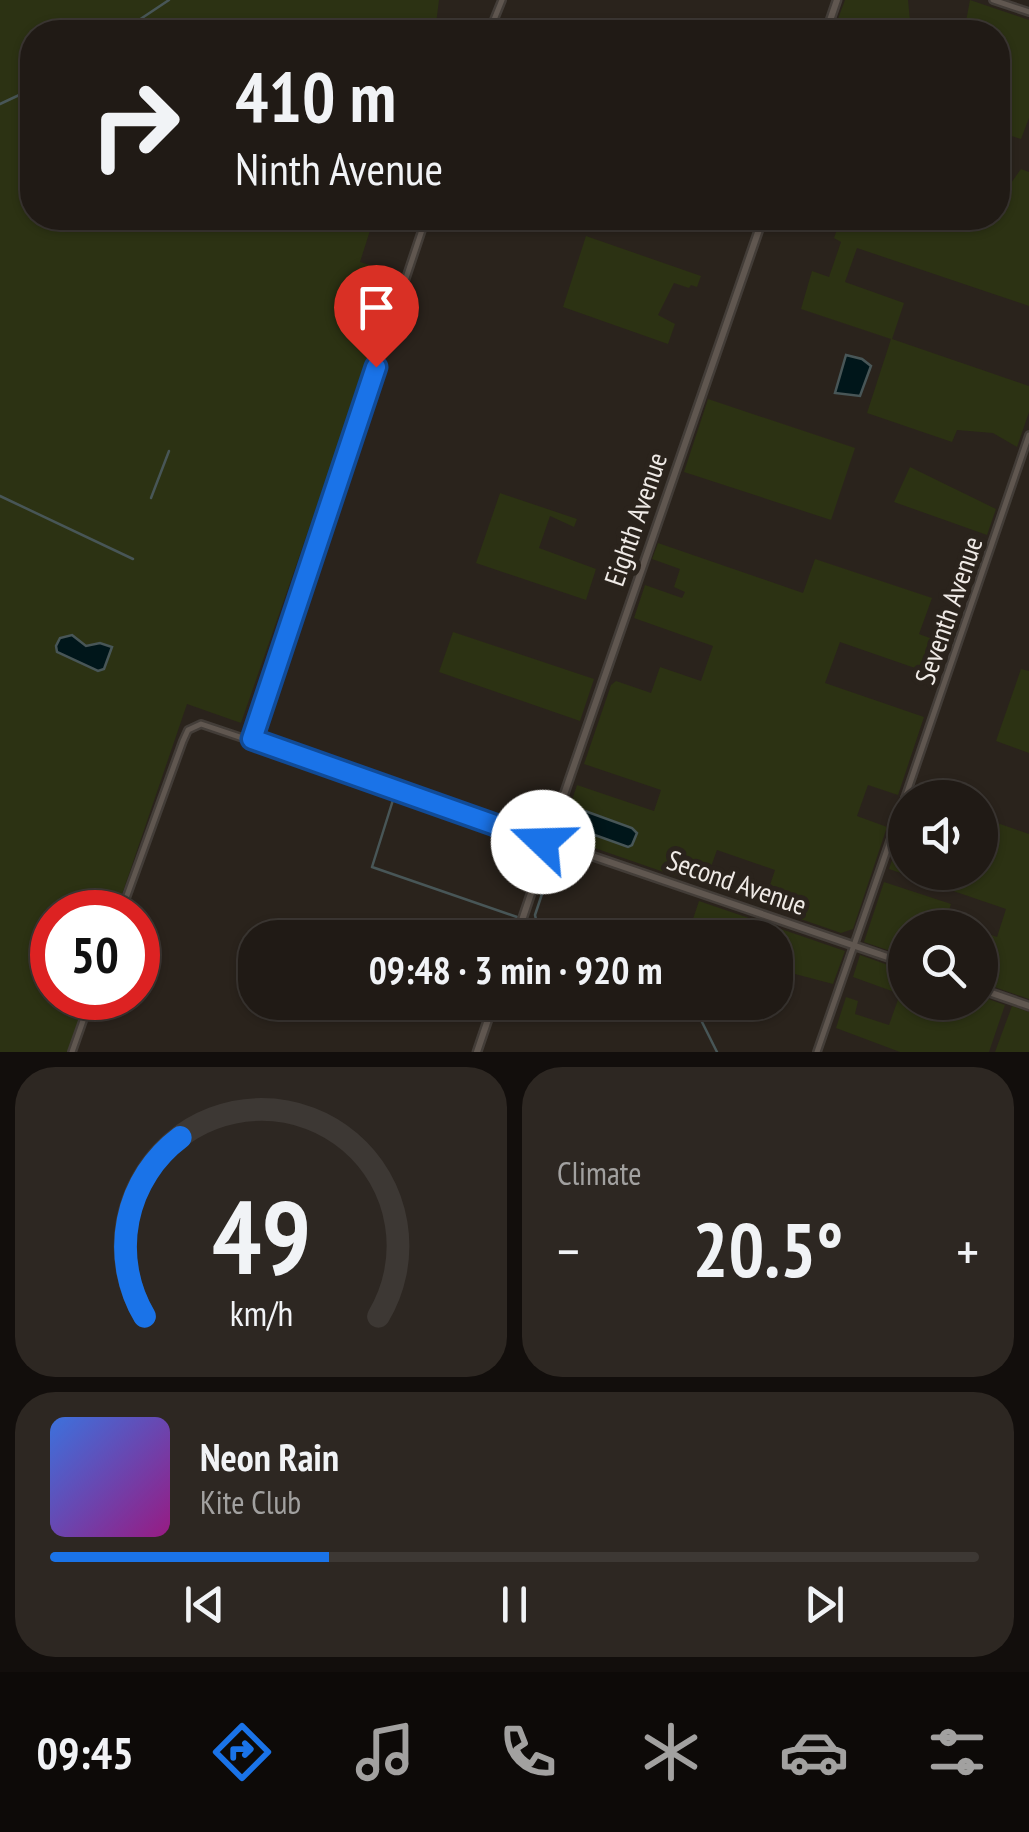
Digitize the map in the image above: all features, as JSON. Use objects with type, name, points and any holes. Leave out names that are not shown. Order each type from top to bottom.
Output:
[{"type":"main road","name":"Eighth Avenue","points":[[522,920],[759,230]]},
{"type":"main road","name":"Second Avenue","points":[[548,841],[888,957]]},
{"type":"main road","points":[[998,995],[1029,1006]]},
{"type":"main road","points":[[477,1052],[488,1020]]},
{"type":"street","points":[[993,0],[1029,12]]},
{"type":"street","points":[[252,739],[422,230]]},
{"type":"street","name":"Seventh Avenue","points":[[911,780],[1029,436]]},
{"type":"street","name":"Second Avenue","points":[[130,890],[188,730],[201,724],[548,841]]},
{"type":"street","name":"Seventh Avenue","points":[[818,1052],[888,847]]},
{"type":"street","points":[[72,1052],[83,1020]]},
{"type":"green space","points":[[0,0],[439,0],[436,20],[20,20],[20,230],[370,230],[360,262],[398,274],[241,723],[187,704],[124,890],[30,890],[30,1020],[79,1020],[68,1052],[0,1052]]},
{"type":"green space","points":[[845,0],[908,0],[910,20],[838,20]]},
{"type":"green space","points":[[970,0],[1029,20],[1029,118],[1021,139],[1010,136],[1010,20],[966,20]]},
{"type":"green space","points":[[1021,169],[1029,172],[1029,306],[857,248],[845,282],[904,303],[892,339],[1029,386],[1029,412],[1017,447],[993,433],[957,430],[952,442],[867,413],[891,339],[801,309],[812,271],[829,277],[841,242],[834,238],[837,230],[1010,230],[1010,184]]},
{"type":"green space","points":[[586,236],[701,276],[697,287],[674,283],[658,315],[675,324],[668,344],[563,307]]},
{"type":"green space","points":[[708,399],[855,448],[831,520],[684,472]]},
{"type":"green space","points":[[910,467],[996,509],[987,535],[894,502]]},
{"type":"green space","points":[[500,493],[577,519],[574,527],[550,516],[539,548],[596,569],[586,600],[476,563]]},
{"type":"green space","points":[[658,543],[803,593],[815,559],[932,598],[919,634],[949,645],[938,676],[840,642],[825,683],[924,717],[903,780],[888,780],[888,792],[868,785],[857,816],[887,827],[853,929],[841,933],[763,906],[775,870],[717,850],[704,886],[560,836],[577,785],[654,811],[661,790],[584,764],[611,685],[616,681],[651,693],[660,667],[701,681],[713,646],[634,618],[645,585],[682,598],[685,592],[674,587],[680,569],[652,559]]},
{"type":"green space","points":[[453,632],[594,679],[580,721],[439,672]]},
{"type":"green space","points":[[1021,669],[1029,671],[1029,753],[996,741]]},
{"type":"green space","points":[[998,823],[1029,834],[1029,999],[998,988],[998,934],[1006,909],[950,890],[998,890]]},
{"type":"green space","points":[[884,882],[888,890],[908,890],[951,904],[949,910],[888,910],[888,950],[864,942]]},
{"type":"green space","points":[[699,901],[754,920],[693,920]]},
{"type":"green space","points":[[793,933],[845,951],[833,984],[795,974],[793,980]]},
{"type":"green space","points":[[860,955],[888,965],[888,990],[853,977]]},
{"type":"green space","points":[[846,997],[858,1001],[855,1014],[889,1025],[891,1020],[998,1020],[998,1002],[1005,1005],[989,1052],[900,1052],[836,1028]]},
{"type":"green space","points":[[1012,1006],[1029,1012],[1029,1052],[995,1052]]},
{"type":"shaded area","points":[[846,355],[871,366],[860,396],[835,393]]},
{"type":"shaded area","points":[[72,635],[86,646],[100,643],[112,647],[104,669],[98,671],[57,652],[60,638]]},
{"type":"shaded area","points":[[585,811],[632,828],[637,833],[632,845],[628,847],[578,829],[578,820]]},
{"type":"waterway","points":[[139,20],[169,0]]},
{"type":"waterway","points":[[0,104],[20,95]]},
{"type":"waterway","points":[[151,498],[169,451]]},
{"type":"waterway","points":[[0,496],[133,559]]},
{"type":"waterway","points":[[393,800],[372,867],[517,917]]},
{"type":"waterway","points":[[531,880],[540,847],[537,843]]},
{"type":"waterway","points":[[536,920],[554,858],[558,855],[570,859]]},
{"type":"waterway","points":[[701,1020],[717,1052]]},
{"type":"route","points":[[376,367],[252,739],[543,842]]}]
